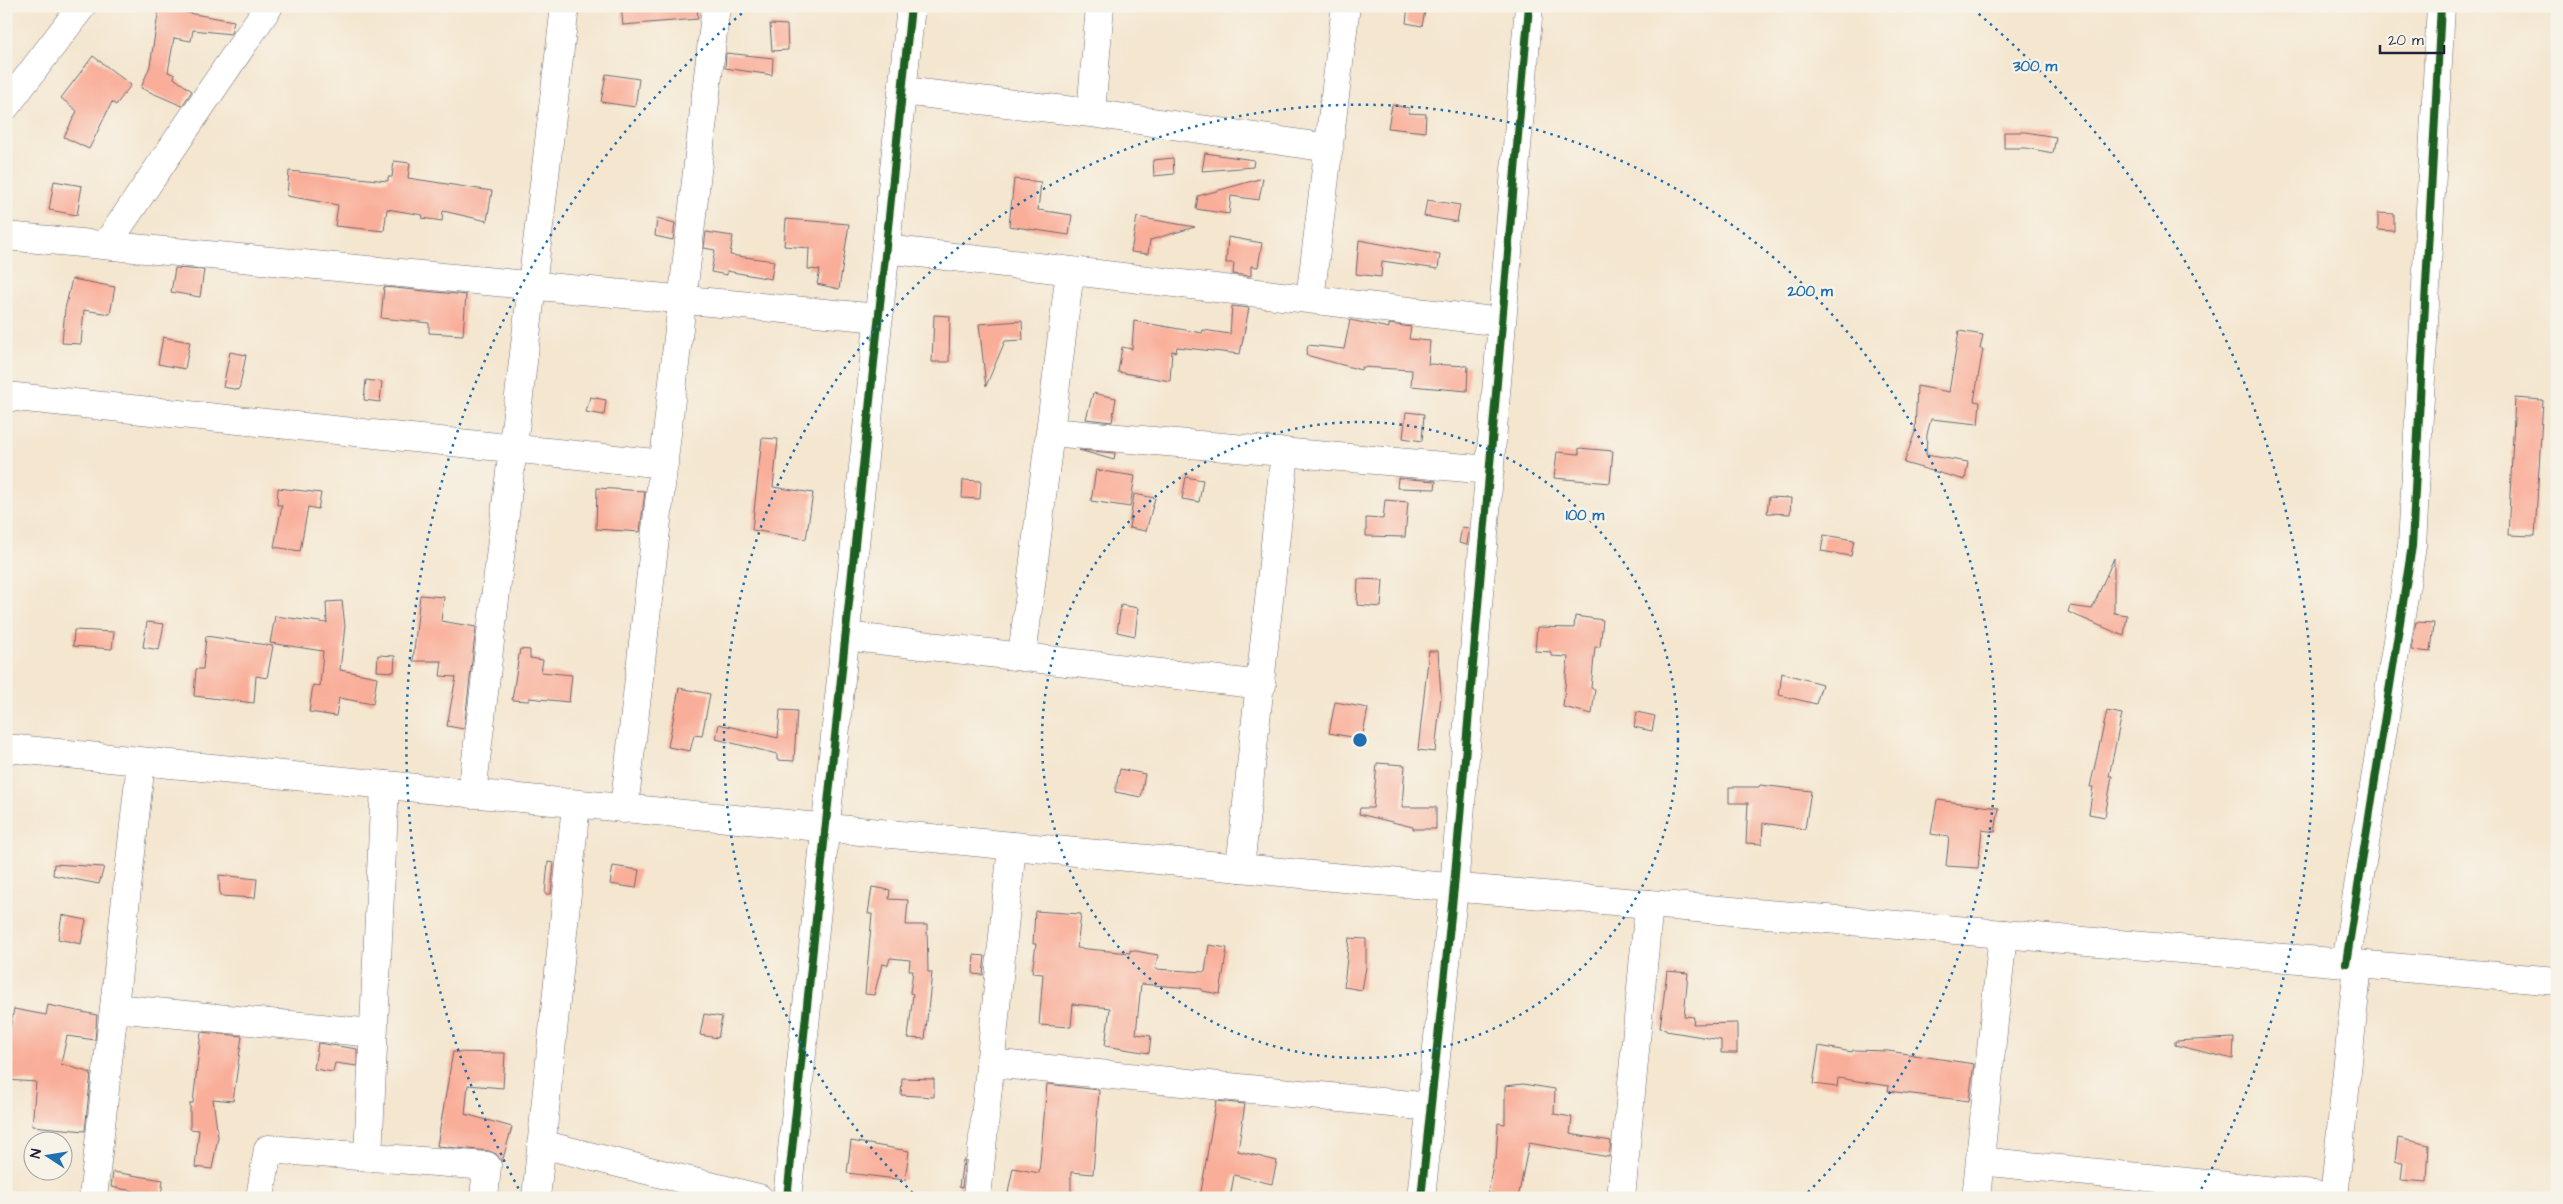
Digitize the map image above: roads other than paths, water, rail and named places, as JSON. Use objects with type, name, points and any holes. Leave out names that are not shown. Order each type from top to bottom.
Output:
[{"type":"street","points":[[6,106],[82,6]]},
{"type":"street","points":[[106,245],[269,6]]},
{"type":"street","points":[[472,794],[566,6]]},
{"type":"street","points":[[624,809],[716,6]]},
{"type":"street","points":[[787,1198],[911,6]]},
{"type":"street","points":[[1091,113],[1100,6]]},
{"type":"street","points":[[1310,299],[1346,6]]},
{"type":"street","points":[[1421,1198],[1454,888],[1529,6]]},
{"type":"street","points":[[1980,1161],[2334,1197],[2352,963],[2412,546],[2441,6]]},
{"type":"street","points":[[902,91],[1091,113],[1329,148]]},
{"type":"street","points":[[6,236],[879,318]]},
{"type":"street","points":[[886,249],[1502,322]]},
{"type":"street","points":[[1022,657],[1070,271]]},
{"type":"street","points":[[6,396],[664,464]]},
{"type":"street","points":[[1050,432],[1490,470]]},
{"type":"street","points":[[1240,868],[1262,685],[1285,452]]},
{"type":"street","points":[[845,636],[1262,685]]},
{"type":"street","points":[[6,748],[1454,888],[2557,981]]},
{"type":"street","points":[[93,1198],[141,762]]},
{"type":"street","points":[[368,1157],[385,785]]},
{"type":"street","points":[[536,1198],[576,804]]},
{"type":"street","points":[[978,1198],[1012,846]]},
{"type":"street","points":[[1621,1198],[1649,904]]},
{"type":"street","points":[[1976,1198],[2003,934]]},
{"type":"street","points":[[114,1008],[373,1033]]},
{"type":"street","points":[[990,1063],[1431,1107]]},
{"type":"street","points":[[541,1144],[759,1198]]},
{"type":"street","points":[[260,1198],[268,1149],[487,1166],[484,1198]]}]
